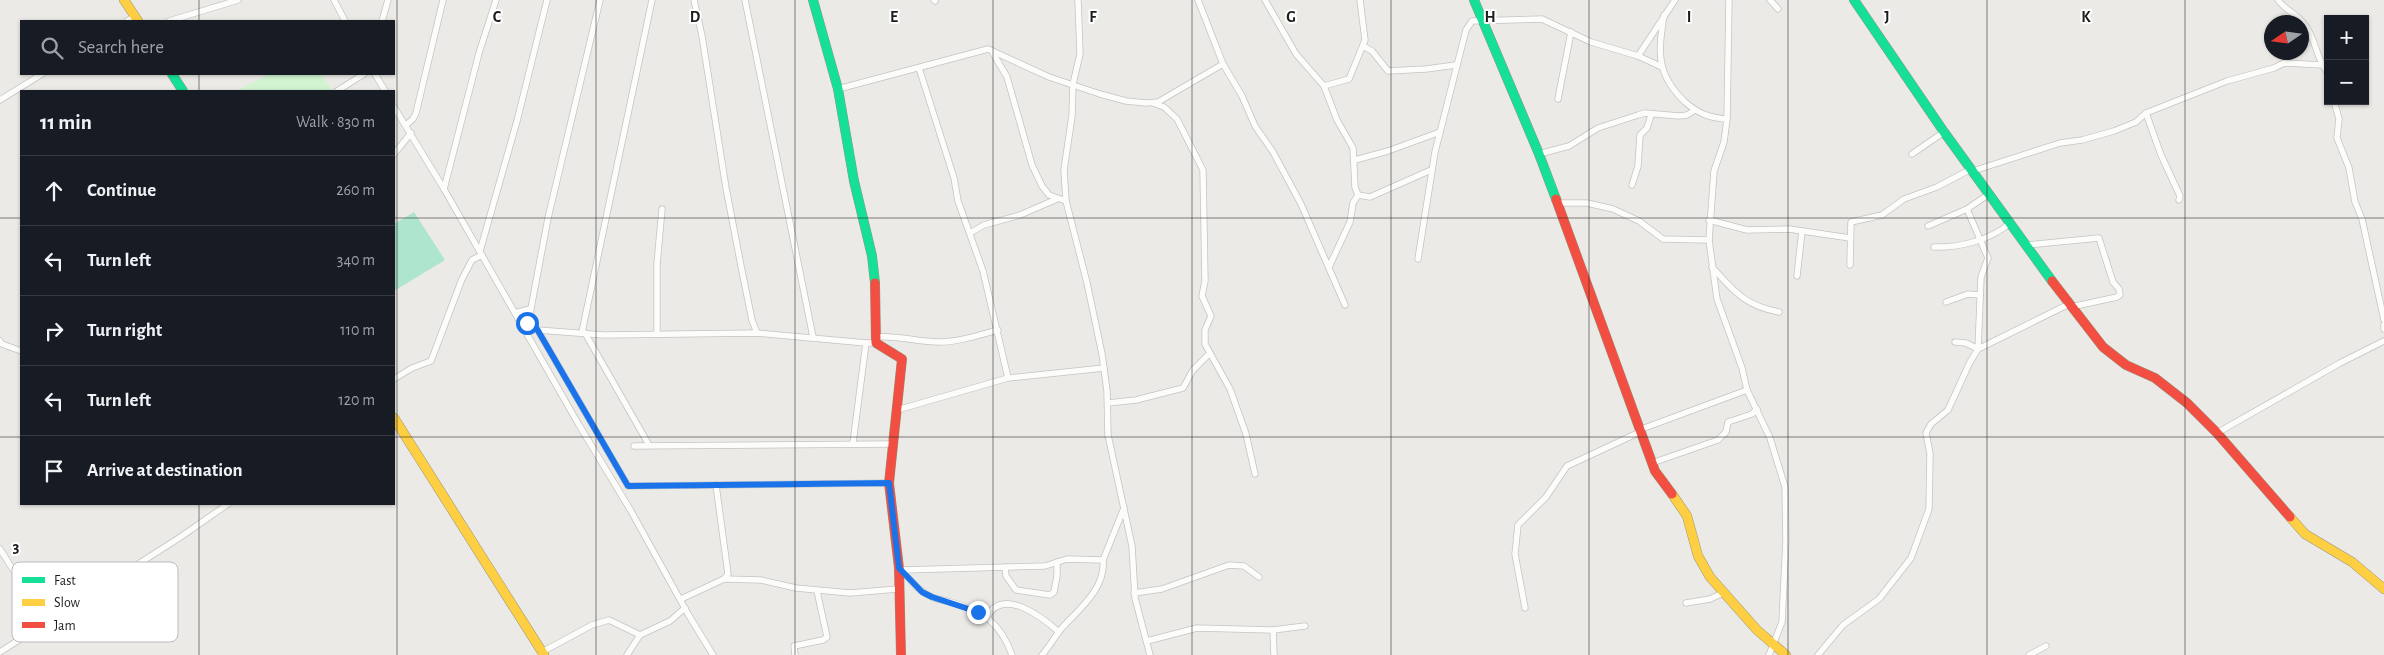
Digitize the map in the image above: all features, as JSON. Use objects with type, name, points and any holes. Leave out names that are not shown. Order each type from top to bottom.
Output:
[{"type":"street","points":[[124,0],[133,20]]},
{"type":"street","points":[[172,20],[238,0]]},
{"type":"street","points":[[382,20],[388,0]]},
{"type":"street","points":[[406,124],[413,119],[416,113],[443,0]]},
{"type":"street","points":[[444,189],[479,53],[496,0]]},
{"type":"street","points":[[395,379],[431,361],[462,279],[472,260],[481,253],[517,122],[547,0]]},
{"type":"street","points":[[524,329],[529,319],[552,201],[600,0]]},
{"type":"street","points":[[649,445],[584,332],[652,0]]},
{"type":"street","points":[[694,0],[702,36],[726,188],[752,320],[758,333]]},
{"type":"street","points":[[745,0],[813,337]]},
{"type":"street","points":[[814,0],[838,89],[854,181],[875,274],[876,340],[881,349],[898,354],[902,359],[889,483],[901,569],[898,589],[902,655]]},
{"type":"street","points":[[1078,0],[1080,54],[1073,84],[1072,116],[1064,170],[1066,201],[1087,283],[1104,368],[1108,403],[1107,428],[1132,546],[1134,593],[1150,655]]},
{"type":"street","points":[[1198,0],[1223,64],[1242,96],[1255,126],[1283,168],[1346,305]]},
{"type":"street","points":[[1265,0],[1296,54],[1324,86],[1337,120],[1350,143],[1354,160],[1355,186],[1358,195]]},
{"type":"street","points":[[1324,86],[1349,79],[1363,46],[1365,33],[1360,0]]},
{"type":"street","points":[[1474,0],[1539,154],[1652,463],[1662,482],[1687,516],[1698,556],[1710,578],[1773,644],[1786,655]]},
{"type":"street","points":[[1638,56],[1675,0]]},
{"type":"street","points":[[1729,0],[1728,119],[1724,142],[1714,171],[1709,240],[1717,299],[1742,368],[1747,390],[1770,438],[1785,487],[1782,622],[1769,655]]},
{"type":"street","points":[[1770,0],[1778,9]]},
{"type":"street","points":[[1854,0],[1944,132],[2070,305],[2103,347],[2126,365],[2155,378],[2187,403],[2217,433],[2304,534],[2352,562],[2384,589]]},
{"type":"street","points":[[2278,0],[2284,8],[2306,26],[2315,42],[2317,57],[2324,67]]},
{"type":"street","points":[[333,1],[342,20]]},
{"type":"street","points":[[1664,15],[1661,39],[1662,67],[1672,89],[1695,110],[1706,116],[1728,119]]},
{"type":"street","points":[[1418,259],[1431,170],[1456,65],[1468,25],[1472,21],[1483,19],[1542,19],[1591,42],[1638,56],[1662,67]]},
{"type":"street","points":[[1558,99],[1571,32]]},
{"type":"street","points":[[1363,46],[1372,51],[1388,71],[1456,65]]},
{"type":"street","points":[[838,89],[988,49],[1049,77],[1118,98],[1152,103],[1164,107],[1176,119],[1203,170],[1205,281],[1202,296],[1211,316],[1204,336],[1209,354],[1230,389],[1246,434],[1255,474]]},
{"type":"street","points":[[988,49],[996,57],[1007,77],[1032,165],[1042,186],[1049,195],[1066,201]]},
{"type":"street","points":[[1850,265],[1850,226],[1854,219],[1882,215],[1904,199],[1937,187],[1972,170],[2060,143],[2082,140],[2114,131],[2136,122],[2146,113],[2227,81],[2274,68],[2284,63],[2322,64]]},
{"type":"street","points":[[1152,103],[1223,64]]},
{"type":"street","points":[[919,68],[954,178],[958,201],[983,271],[1008,378]]},
{"type":"street","points":[[0,100],[40,75]]},
{"type":"street","points":[[173,75],[182,90]]},
{"type":"street","points":[[339,90],[362,75]]},
{"type":"street","points":[[377,75],[384,90]]},
{"type":"street","points":[[2335,105],[2339,119],[2337,138],[2350,168],[2355,203],[2362,219],[2384,320]]},
{"type":"street","points":[[395,108],[444,189],[713,655]]},
{"type":"street","points":[[1539,154],[1574,144],[1586,134],[1603,126],[1638,114],[1683,116],[1695,110]]},
{"type":"street","points":[[2146,113],[2161,155],[2180,196],[2179,200]]},
{"type":"street","points":[[1632,185],[1638,166],[1640,135],[1647,128],[1651,115]]},
{"type":"street","points":[[1354,160],[1388,151],[1440,132]]},
{"type":"street","points":[[1912,154],[1944,132]]},
{"type":"street","points":[[395,153],[411,133]]},
{"type":"street","points":[[1358,195],[1370,197],[1431,170]]},
{"type":"street","points":[[1928,226],[1967,209],[1989,194]]},
{"type":"street","points":[[1329,267],[1350,222],[1353,203],[1358,195]]},
{"type":"street","points":[[970,233],[984,225],[1020,215],[1057,199]]},
{"type":"street","points":[[1557,202],[1587,203],[1613,209],[1639,221],[1663,239],[1709,240]]},
{"type":"street","points":[[657,334],[657,264],[662,209]]},
{"type":"street","points":[[1818,655],[1843,625],[1879,599],[1910,558],[1929,509],[1930,454],[1926,438],[1928,429],[1948,410],[1978,349],[1981,277],[1988,258],[1967,209]]},
{"type":"street","points":[[1709,220],[1747,230],[1802,231],[1850,238]]},
{"type":"street","points":[[1934,247],[1980,240],[2001,231],[2010,223]]},
{"type":"street","points":[[1797,276],[1802,231]]},
{"type":"street","points":[[1978,349],[2070,305],[2118,297],[2120,295],[2113,282],[2099,238],[2026,245]]},
{"type":"street","points":[[1712,267],[1745,301],[1754,306],[1779,312]]},
{"type":"street","points":[[1946,302],[1968,294],[1980,295]]},
{"type":"street","points":[[515,313],[530,309]]},
{"type":"street","points":[[744,333],[752,320]]},
{"type":"street","points":[[524,329],[604,335],[758,333],[813,337],[836,342],[866,343],[900,336],[922,341],[940,342],[998,330]]},
{"type":"street","points":[[537,329],[628,486]]},
{"type":"street","points":[[0,341],[2,344],[20,351]]},
{"type":"street","points":[[2217,433],[2340,363],[2384,341]]},
{"type":"street","points":[[1955,342],[1966,343],[1978,349]]},
{"type":"street","points":[[853,443],[866,343]]},
{"type":"street","points":[[1108,403],[1136,400],[1183,388],[1192,370],[1209,354]]},
{"type":"street","points":[[897,410],[1008,378],[1104,368]]},
{"type":"street","points":[[1525,608],[1515,554],[1518,525],[1546,497],[1567,466],[1640,431],[1747,390]]},
{"type":"street","points":[[1652,463],[1718,440],[1726,432],[1728,422],[1752,414],[1757,409]]},
{"type":"street","points":[[395,420],[543,654],[592,626],[609,620],[640,635]]},
{"type":"street","points":[[634,446],[892,444]]},
{"type":"street","points":[[619,492],[628,486],[889,483]]},
{"type":"street","points":[[716,485],[728,571],[724,579]]},
{"type":"street","points":[[139,562],[226,505]]},
{"type":"street","points":[[1042,655],[1096,588],[1102,574],[1103,560],[1124,508]]},
{"type":"street","points":[[0,548],[12,567]]},
{"type":"street","points":[[901,569],[1048,565],[1066,559],[1103,560]]},
{"type":"street","points":[[1005,566],[1006,576],[1016,590],[1050,595],[1054,592],[1057,562]]},
{"type":"street","points":[[1134,593],[1162,589],[1228,565],[1247,567],[1259,577]]},
{"type":"street","points":[[901,569],[922,592],[932,597],[952,602],[987,618],[1000,630],[1012,655]]},
{"type":"street","points":[[680,599],[724,579],[761,580],[818,591],[861,593],[898,589]]},
{"type":"street","points":[[795,655],[794,646],[823,640],[826,637],[818,591]]},
{"type":"street","points":[[1686,603],[1723,593]]},
{"type":"street","points":[[987,618],[993,610],[1009,604],[1035,613],[1059,632]]},
{"type":"street","points":[[628,655],[640,635],[670,621],[685,608]]},
{"type":"street","points":[[1147,641],[1197,628],[1273,630],[1305,626]]},
{"type":"street","points":[[1273,630],[1274,655]]},
{"type":"street","points":[[0,652],[15,642]]},
{"type":"street","points":[[2029,655],[2046,646]]},
{"type":"green space","points":[[267,75],[322,75],[332,90],[238,90]]},
{"type":"green space","points":[[414,212],[445,260],[395,290],[395,223]]},
{"type":"traffic: fast","points":[[813,0],[838,89],[854,181],[872,256],[875,283]]},
{"type":"traffic: fast","points":[[1474,0],[1556,199]]},
{"type":"traffic: fast","points":[[1854,0],[1944,132],[2052,281]]},
{"type":"traffic: fast","points":[[173,75],[182,90]]},
{"type":"traffic: slow","points":[[124,0],[137,20]]},
{"type":"traffic: slow","points":[[395,420],[544,655]]},
{"type":"traffic: slow","points":[[1672,494],[1687,516],[1698,556],[1710,577],[1757,630],[1786,655]]},
{"type":"traffic: slow","points":[[2290,517],[2305,534],[2352,562],[2384,589]]},
{"type":"traffic: jam","points":[[1556,199],[1655,471],[1672,494]]},
{"type":"traffic: jam","points":[[2052,281],[2103,347],[2126,365],[2155,378],[2187,403],[2217,433],[2290,517]]},
{"type":"traffic: jam","points":[[875,283],[876,343],[902,359],[889,483],[899,568],[901,655]]},
{"type":"route","points":[[527,323],[524,329],[537,329],[628,486],[889,483],[899,568],[922,592],[978,612]]}]
